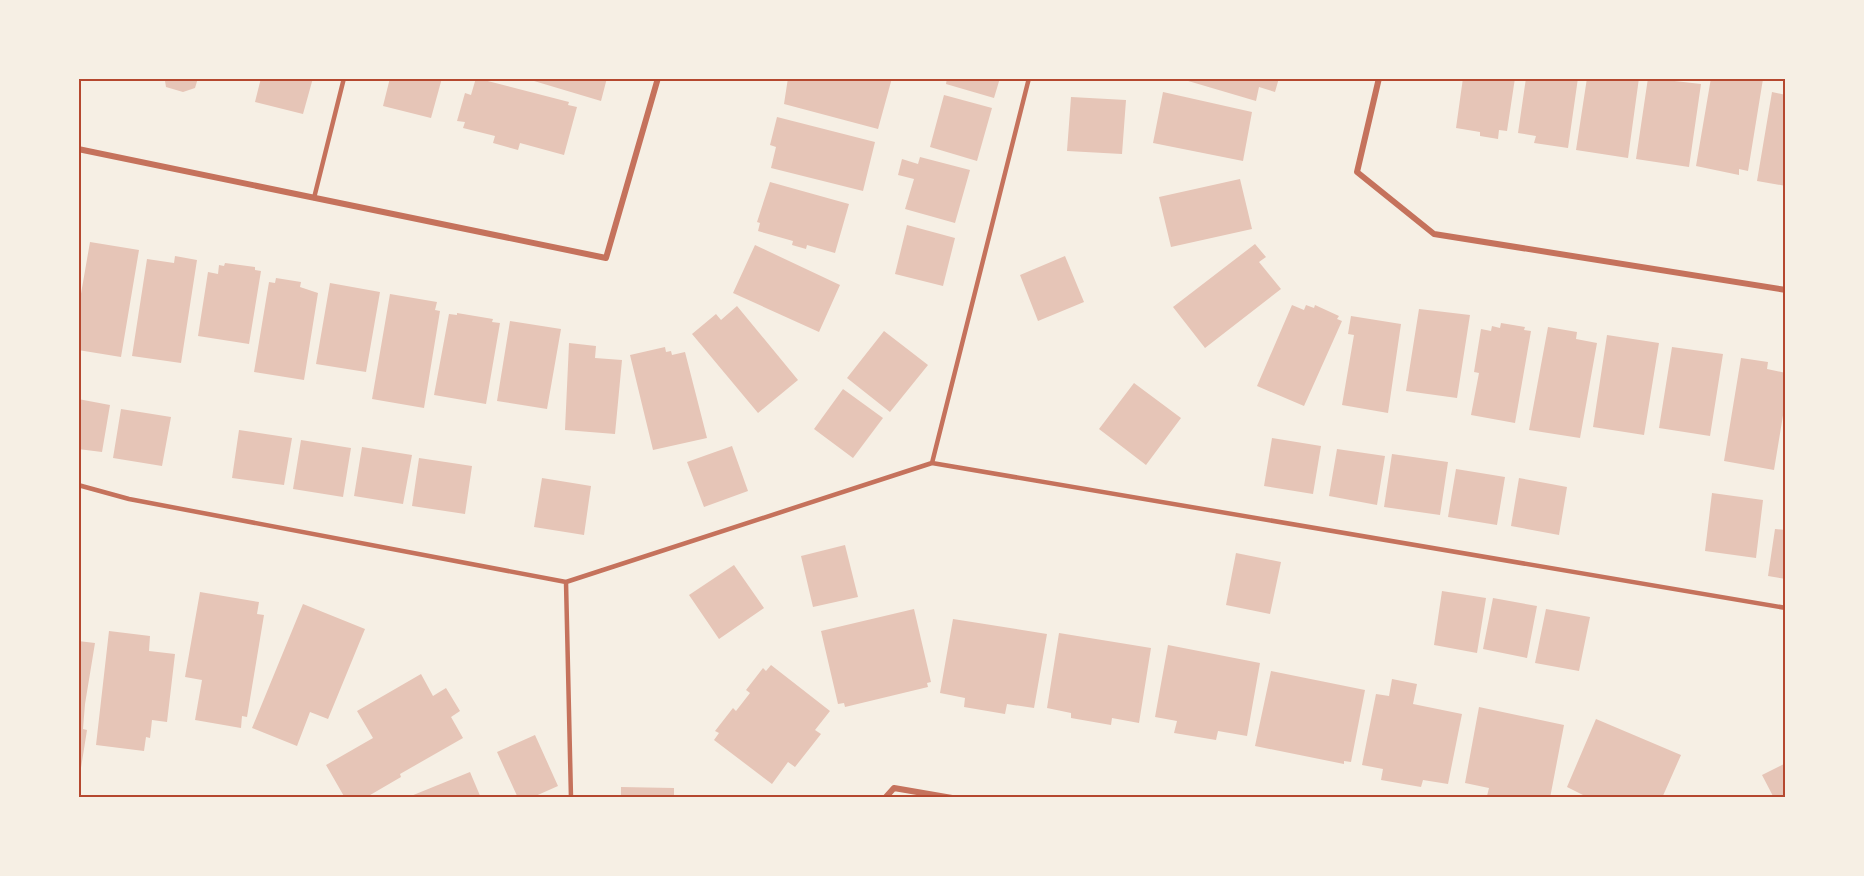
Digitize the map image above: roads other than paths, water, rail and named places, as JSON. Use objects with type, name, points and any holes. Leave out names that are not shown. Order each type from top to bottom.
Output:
[{"type":"street","points":[[78,149],[606,258],[658,78]]},
{"type":"street","points":[[1379,78],[1357,172],[1434,234],[1786,290]]},
{"type":"street","points":[[885,798],[894,788],[952,798]]},
{"type":"lane","points":[[314,198],[344,78]]},
{"type":"lane","points":[[933,464],[1029,78]]},
{"type":"lane","points":[[78,485],[129,499],[566,582],[933,464],[1786,608]]},
{"type":"lane","points":[[566,582],[571,798]]}]
